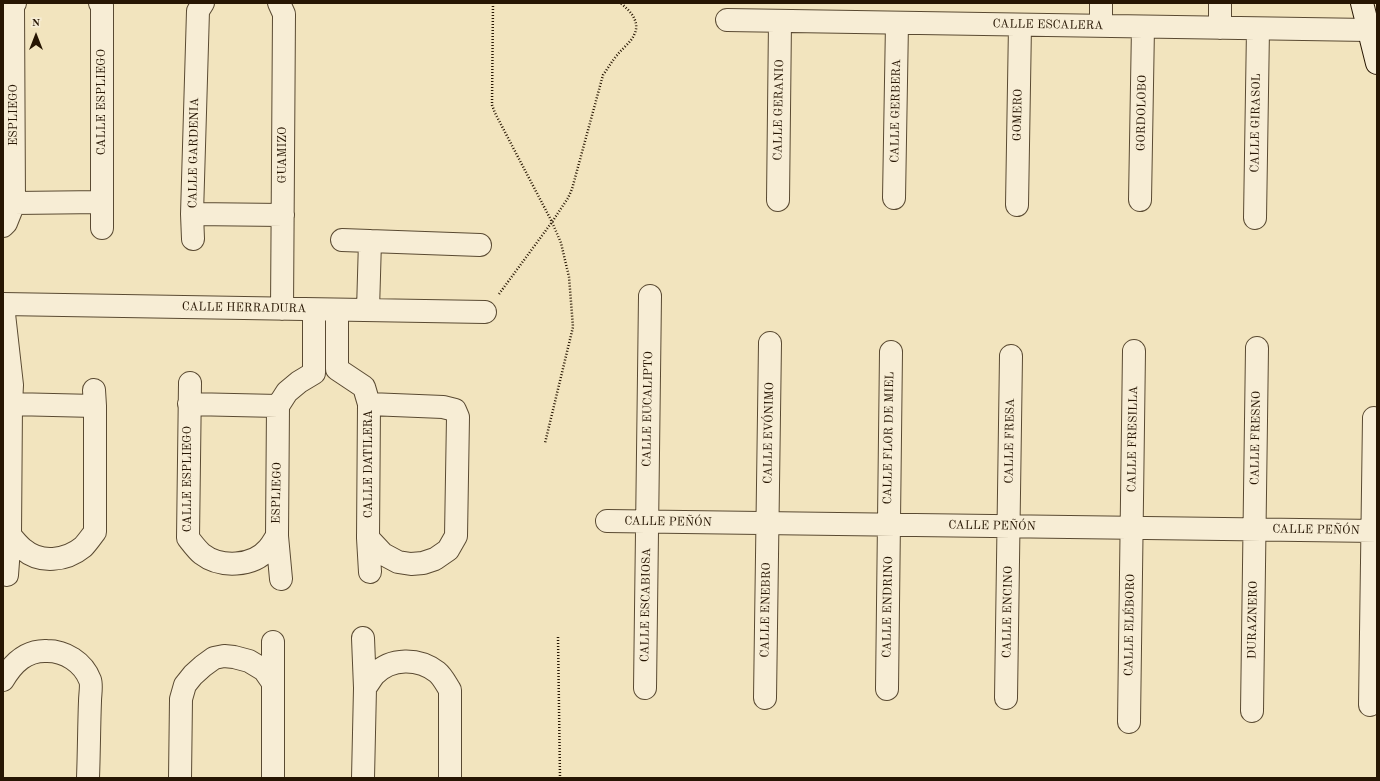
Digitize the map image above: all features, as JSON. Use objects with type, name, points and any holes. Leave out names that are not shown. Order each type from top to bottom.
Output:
[{"type":"street","name":"CALLE ESPLIEGO","points":[[100,3],[102,5],[102,228]]},
{"type":"street","name":"CALLE GARDENIA","points":[[203,3],[198,12],[192,214],[283,215]]},
{"type":"street","name":"GUAMIZO","points":[[279,3],[284,14],[282,309]]},
{"type":"street","points":[[1100,3],[1101,26]]},
{"type":"street","points":[[1220,3],[1220,28]]},
{"type":"street","points":[[1362,3],[1377,63]]},
{"type":"street","name":"ESPLIEGO","points":[[14,4],[14,203]]},
{"type":"street","name":"CALLE ESCALERA","points":[[727,20],[791,15],[897,23],[1368,30]]},
{"type":"street","name":"CALLE GERANIO","points":[[778,200],[791,15]]},
{"type":"street","name":"CALLE GERBERA","points":[[894,198],[897,23]]},
{"type":"street","name":"GOMERO","points":[[1017,205],[1020,25]]},
{"type":"street","name":"GORDOLOBO","points":[[1140,200],[1143,27]]},
{"type":"street","name":"CALLE GIRASOL","points":[[1255,218],[1258,29]]},
{"type":"street","points":[[3,226],[6,223],[14,203],[102,202]]},
{"type":"street","points":[[192,214],[193,239]]},
{"type":"street","points":[[342,240],[480,245]]},
{"type":"street","points":[[368,310],[370,241]]},
{"type":"street","name":"CALLE EUCALIPTO","points":[[647,521],[650,296]]},
{"type":"street","points":[[3,304],[12,385],[8,575]]},
{"type":"street","name":"CALLE HERRADURA","points":[[3,304],[485,312]]},
{"type":"street","points":[[190,382],[189,404],[278,406],[287,392],[299,382],[314,373],[314,310]]},
{"type":"street","name":"CALLE DATILERA","points":[[337,310],[337,369],[364,387],[369,404],[368,538],[370,572]]},
{"type":"street","name":"CALLE EVÓNIMO","points":[[768,523],[770,343]]},
{"type":"street","name":"CALLE FRESNO","points":[[1255,529],[1257,348]]},
{"type":"street","name":"CALLE FRESILLA","points":[[1132,527],[1134,351]]},
{"type":"street","name":"CALLE FLOR DE MIEL","points":[[888,524],[891,352]]},
{"type":"street","name":"CALLE FRESA","points":[[1009,526],[1011,356]]},
{"type":"street","points":[[10,535],[24,550],[37,557],[49,559],[60,558],[71,554],[83,546],[95,532],[95,398],[11,404]]},
{"type":"street","name":"CALLE ESPLIEGO","points":[[189,404],[188,538],[203,554],[217,562],[230,564],[243,563]]},
{"type":"street","points":[[368,538],[383,554],[398,562],[411,564],[423,563],[435,559],[448,550],[456,536],[458,417],[455,410],[443,407],[369,404]]},
{"type":"street","name":"ESPLIEGO","points":[[243,563],[255,559],[268,550],[277,536],[278,406]]},
{"type":"street","points":[[1370,705],[1375,530],[1374,418]]},
{"type":"street","name":"CALLE PEÑÓN","points":[[607,521],[1375,530]]},
{"type":"street","name":"CALLE ESCABIOSA","points":[[645,688],[647,521]]},
{"type":"street","name":"CALLE ENEBRO","points":[[765,698],[768,523]]},
{"type":"street","name":"CALLE ENDRINO","points":[[887,689],[888,524]]},
{"type":"street","name":"CALLE ENCINO","points":[[1006,698],[1009,526]]},
{"type":"street","name":"CALLE ELÉBORO","points":[[1129,722],[1132,527]]},
{"type":"street","name":"DURAZNERO","points":[[1252,711],[1255,529]]},
{"type":"street","points":[[277,536],[281,579]]},
{"type":"street","points":[[362,778],[366,688],[363,638]]},
{"type":"street","points":[[273,642],[273,778]]},
{"type":"street","points":[[3,680],[11,667],[21,658],[33,652],[53,651],[63,653],[78,662],[91,681],[88,778]]},
{"type":"street","points":[[180,778],[181,699],[185,685],[193,675],[214,658],[224,656],[234,657],[248,661],[264,670],[273,683]]},
{"type":"street","points":[[366,688],[381,669],[397,662],[422,664],[437,672],[450,690],[450,778]]},
{"type":"path","points":[[493,3],[492,105],[494,113],[552,222],[561,243],[569,277],[573,327],[545,443]]},
{"type":"path","points":[[485,312],[552,222],[568,198],[572,189],[603,75],[613,60],[635,34],[636,24],[634,17],[629,10],[620,3]]},
{"type":"path","points":[[558,637],[560,778]]}]
